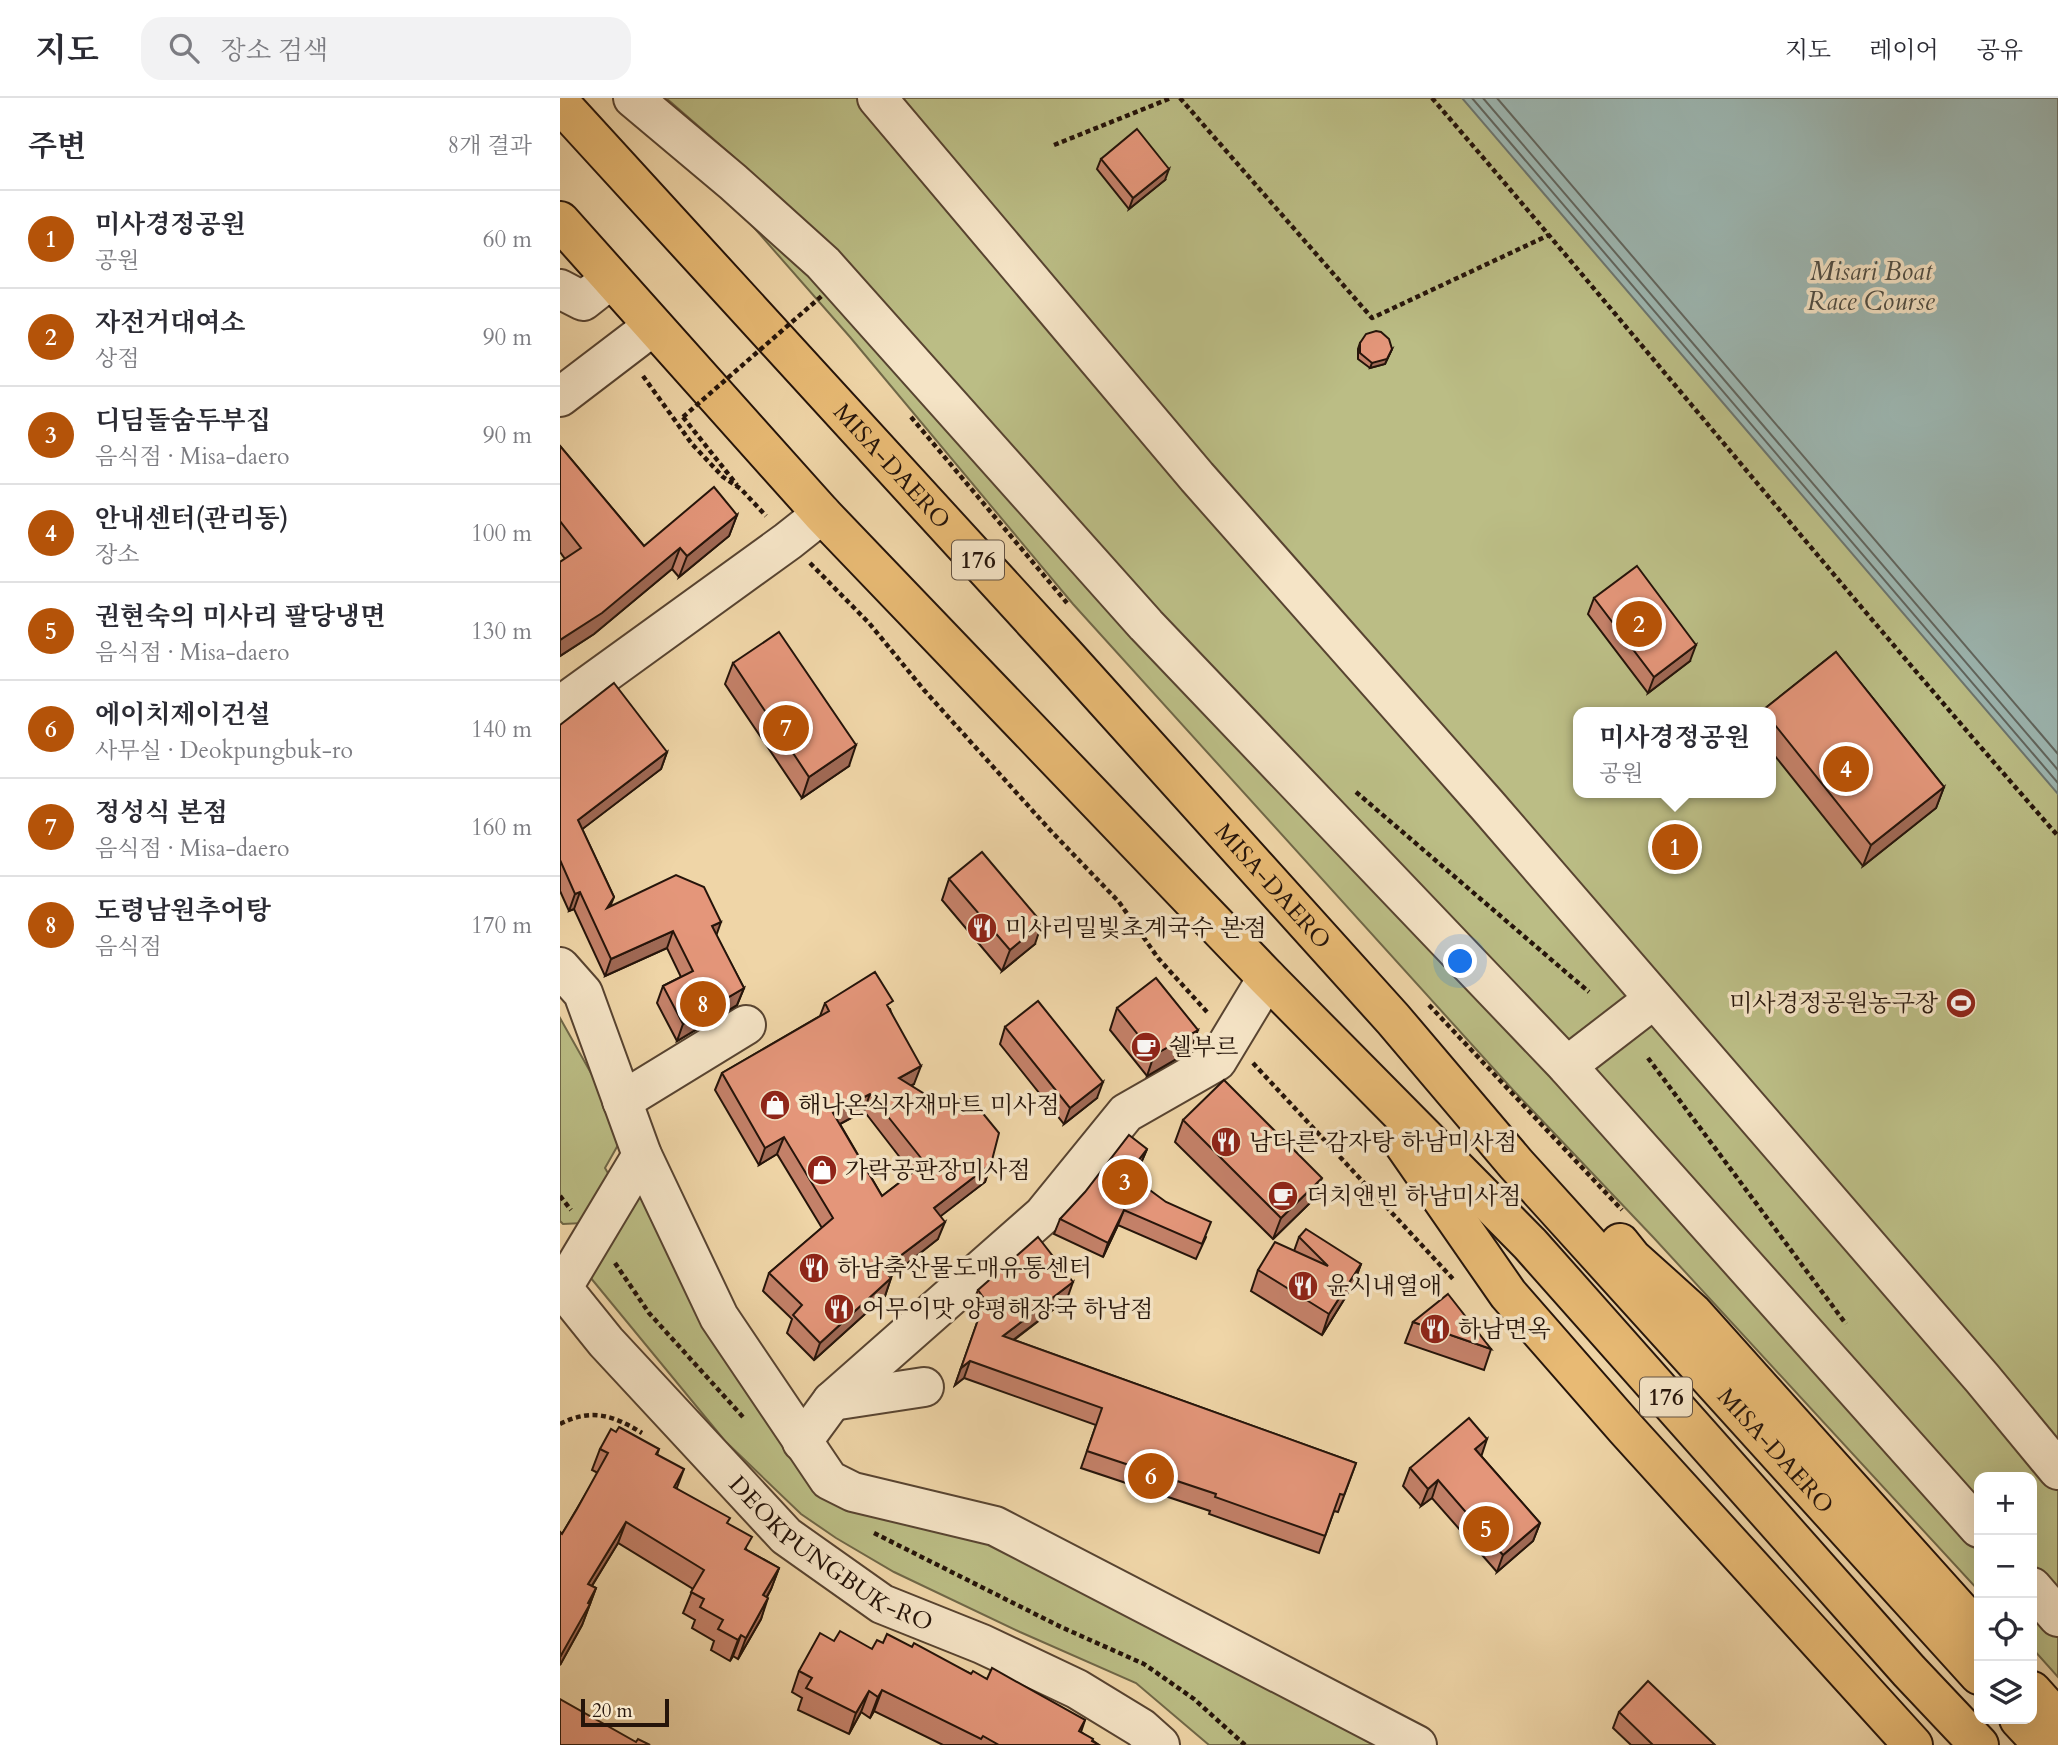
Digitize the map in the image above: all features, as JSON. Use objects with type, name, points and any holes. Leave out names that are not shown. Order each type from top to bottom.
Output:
[{"type":"main road","name":"MISA-DAERO","points":[[560,103],[1064,654],[1406,1007],[1516,1164],[1974,1669]]},
{"type":"main road","name":"MISA-DAERO","points":[[560,221],[822,514],[1344,1058],[1530,1244],[1909,1671],[1979,1745]]},
{"type":"main road","points":[[1406,1007],[1503,1111],[1632,1258],[1692,1312],[1974,1626]]},
{"type":"main road","points":[[1344,1058],[1508,1294],[1626,1429],[1913,1745]]},
{"type":"main road","points":[[2037,1697],[2058,1720]]},
{"type":"main road","points":[[2024,1724],[2043,1745]]},
{"type":"street","points":[[633,98],[733,181],[823,263],[1146,625],[1567,1066],[1974,1522]]},
{"type":"street","points":[[877,98],[1198,477],[1478,795],[1982,1377],[2058,1469]]},
{"type":"street","points":[[560,289],[583,301],[611,279]]},
{"type":"street","points":[[560,397],[653,326]]},
{"type":"street","points":[[560,706],[822,514]]},
{"type":"street","points":[[560,967],[583,993],[642,1155],[719,1317],[829,1480],[853,1492],[995,1526],[1417,1745]]},
{"type":"street","points":[[802,1442],[832,1401],[1043,1215],[1126,1112],[1217,1061],[1267,978]]},
{"type":"street","points":[[1567,1066],[1654,999]]},
{"type":"street","points":[[622,1101],[746,1025]]},
{"type":"street","points":[[561,1288],[642,1155]]},
{"type":"street","name":"DEOKPUNGBUK-RO","points":[[561,1288],[606,1342],[786,1536],[882,1604],[982,1644],[1077,1689],[1141,1728],[1160,1745]]},
{"type":"street","points":[[832,1401],[923,1387]]},
{"type":"street","points":[[2037,1593],[2058,1617]]},
{"type":"path","points":[[1054,145],[1171,98]]},
{"type":"path","points":[[1180,98],[1372,318],[1549,235]]},
{"type":"path","points":[[1432,98],[1943,705],[2058,835]]},
{"type":"path","points":[[741,489],[683,417],[824,295]]},
{"type":"path","points":[[811,300],[820,310]]},
{"type":"path","points":[[905,410],[1070,607]]},
{"type":"path","points":[[1406,1007],[1631,1220]]},
{"type":"path","points":[[1648,1059],[1849,1328]]},
{"type":"path","points":[[560,1424],[577,1415]]},
{"type":"green space","points":[[666,98],[2058,98],[2058,1677],[2037,1654],[2037,1472],[1974,1472],[1974,1586],[1653,1237],[1513,1090],[1073,604],[850,337],[713,181],[734,157]]},
{"type":"green space","points":[[560,1018],[614,1114],[618,1145],[605,1168],[622,1197],[644,1196],[784,1446],[1004,1547],[1394,1745],[1209,1745],[1136,1683],[894,1572],[801,1514],[725,1441],[590,1277],[583,1223],[563,1224],[560,1221]]},
{"type":"water","name":"Misari Boat Race Course","points":[[1462,98],[2058,98],[2058,794]]},
{"type":"building","points":[[1137,129],[1169,169],[1133,198],[1101,159]]},
{"type":"building","points":[[1376,331],[1389,339],[1392,349],[1387,359],[1372,363],[1360,353],[1360,343],[1366,334]]},
{"type":"building","points":[[560,446],[644,546],[714,487],[737,515],[687,556],[680,548],[602,613],[560,640],[560,562],[581,548],[560,521]]},
{"type":"building","points":[[1637,566],[1696,645],[1654,677],[1594,598]]},
{"type":"building","points":[[779,632],[856,745],[809,777],[733,663]]},
{"type":"building","points":[[1836,652],[1944,787],[1871,845],[1776,726],[1776,707],[1767,707]]},
{"type":"building","points":[[614,683],[667,752],[578,820],[614,897],[607,908],[676,875],[704,887],[721,922],[712,926],[744,988],[683,1024],[663,986],[693,971],[673,931],[611,959],[580,892],[575,894],[560,860],[560,725]]},
{"type":"building","points":[[982,852],[1042,923],[1010,950],[949,879]]},
{"type":"building","points":[[875,972],[893,1001],[887,1005],[921,1066],[899,1078],[949,1109],[967,1094],[999,1133],[991,1164],[934,1208],[945,1222],[883,1269],[891,1278],[820,1343],[793,1315],[802,1305],[769,1273],[833,1218],[784,1137],[765,1148],[722,1073],[829,1011],[825,1003]],"holes":[[[870,1094],[925,1163],[882,1196],[833,1113]]]},
{"type":"building","points":[[1156,978],[1198,1030],[1154,1055],[1117,1008]]},
{"type":"building","points":[[1038,1001],[1103,1082],[1070,1108],[1005,1027]]},
{"type":"building","points":[[1224,1080],[1322,1178],[1281,1218],[1183,1120]]},
{"type":"building","points":[[1129,1135],[1147,1149],[1128,1174],[1166,1202],[1211,1222],[1202,1244],[1124,1210],[1108,1243],[1060,1219],[1085,1192]]},
{"type":"building","points":[[1306,1229],[1361,1264],[1329,1314],[1258,1270],[1275,1242],[1328,1266],[1299,1237]]},
{"type":"building","points":[[1038,1237],[1073,1282],[1003,1336],[1356,1463],[1344,1495],[1340,1494],[1325,1536],[1215,1497],[1216,1494],[1087,1451],[1102,1408],[970,1361],[961,1368],[985,1300],[978,1290]]},
{"type":"building","points":[[1448,1294],[1491,1349],[1413,1322]]},
{"type":"building","points":[[1469,1418],[1487,1439],[1475,1449],[1540,1523],[1503,1555],[1438,1480],[1428,1489],[1410,1468]]},
{"type":"building","points":[[619,1427],[659,1449],[656,1454],[684,1469],[674,1487],[730,1518],[727,1523],[752,1537],[745,1549],[779,1568],[763,1595],[768,1598],[746,1638],[741,1635],[738,1640],[718,1629],[723,1620],[700,1607],[704,1599],[691,1592],[704,1570],[626,1522],[588,1584],[596,1588],[588,1603],[590,1604],[560,1657],[560,1532],[562,1534],[608,1453],[600,1449],[611,1429],[616,1432]]},
{"type":"building","points":[[840,1631],[872,1649],[877,1640],[883,1643],[887,1634],[912,1647],[914,1643],[971,1674],[973,1671],[987,1679],[992,1668],[1085,1720],[1079,1731],[1099,1745],[999,1745],[983,1736],[981,1739],[882,1690],[878,1697],[869,1691],[856,1713],[806,1688],[812,1678],[799,1671],[820,1633],[834,1641]]},
{"type":"building","points":[[1648,1681],[1715,1745],[1653,1745],[1619,1712]]},
{"type":"building","points":[[560,1699],[636,1742],[638,1739],[650,1745],[560,1745]]},
{"type":"place","name":"자전거대여소","points":[[1639,624]]},
{"type":"place","name":"정성식 본점","points":[[786,728]]},
{"type":"place","name":"안내센터(관리동)","points":[[1846,769]]},
{"type":"place","name":"미사경정공원","points":[[1675,847]]},
{"type":"place","name":"미사리밀빛초계국수 본점","points":[[982,928]]},
{"type":"place","name":"미사경정공원농구장","points":[[1961,1003]]},
{"type":"place","name":"도령남원추어탕","points":[[703,1004]]},
{"type":"place","name":"쉘부르","points":[[1146,1047]]},
{"type":"place","name":"해나온식자재마트 미사점","points":[[775,1105]]},
{"type":"place","name":"남다른 감자탕 하남미사점","points":[[1226,1142]]},
{"type":"place","name":"가락공판장미사점","points":[[822,1170]]},
{"type":"place","name":"디딤돌숨두부집","points":[[1125,1182]]},
{"type":"place","name":"더치앤빈 하남미사점","points":[[1283,1196]]},
{"type":"place","name":"하남축산물도매유통센터","points":[[814,1268]]},
{"type":"place","name":"윤시내열애","points":[[1303,1286]]},
{"type":"place","name":"어무이맛 양평해장국 하남점","points":[[839,1309]]},
{"type":"place","name":"하남면옥","points":[[1435,1329]]},
{"type":"place","name":"에이치제이건설","points":[[1151,1476]]},
{"type":"place","name":"권현숙의 미사리 팔당냉면","points":[[1486,1529]]}]
